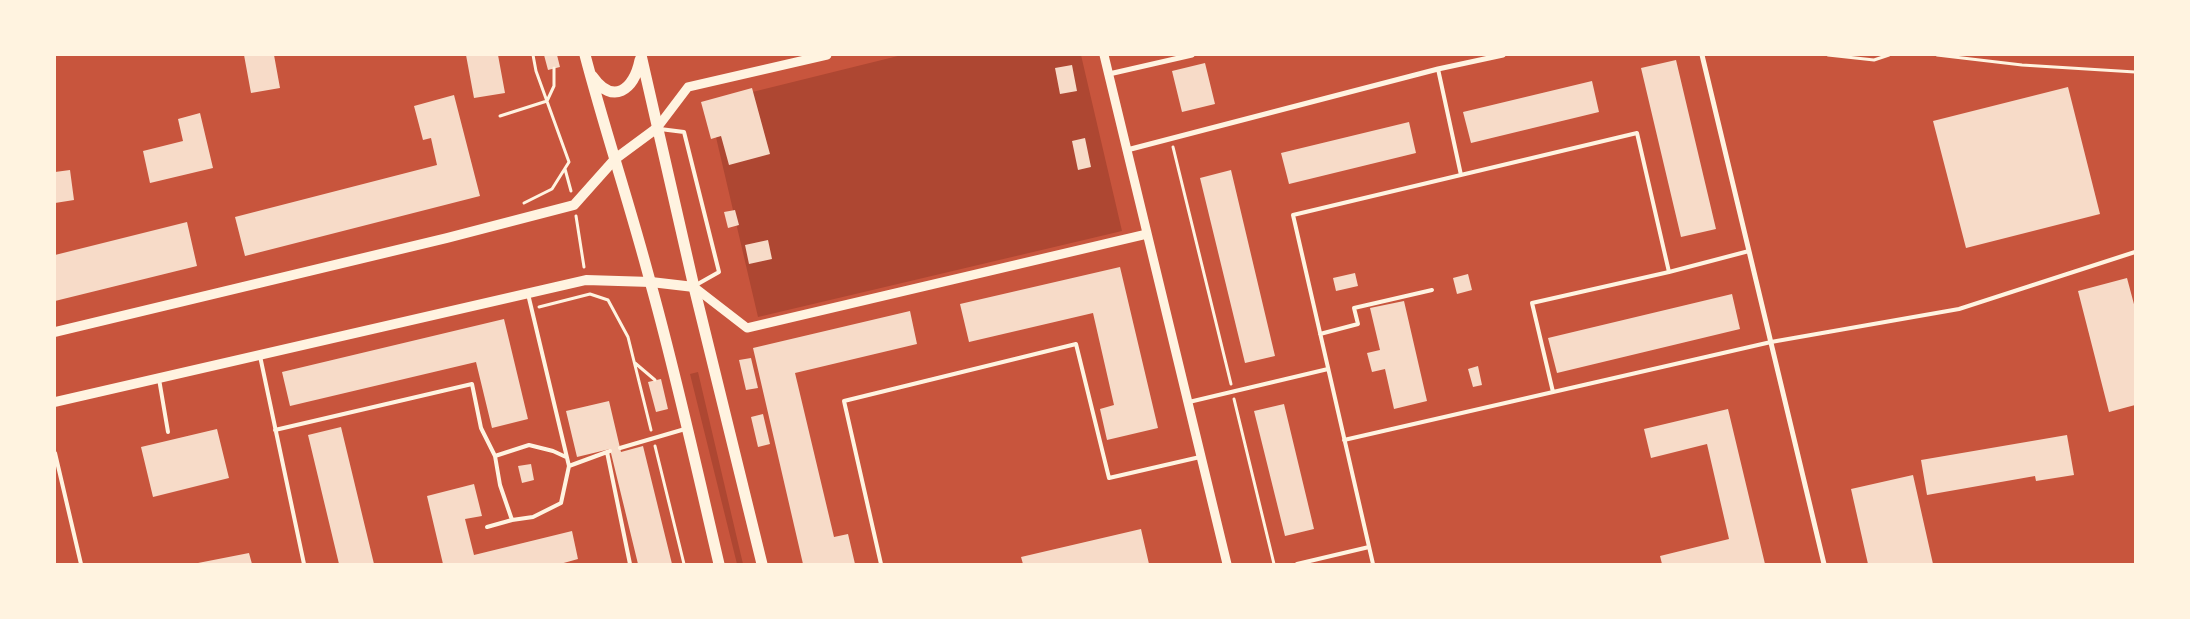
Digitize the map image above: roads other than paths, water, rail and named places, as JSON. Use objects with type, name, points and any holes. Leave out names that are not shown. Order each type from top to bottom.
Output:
[{"type":"main road","points":[[586,55],[602,120],[651,282],[719,564]]},
{"type":"main road","points":[[590,72],[598,84],[607,91],[619,92],[630,86],[637,73],[641,55]]},
{"type":"main road","points":[[641,55],[694,287],[762,564]]},
{"type":"main road","points":[[55,332],[447,238],[574,205],[615,158],[657,128]]},
{"type":"main road","points":[[55,402],[586,280],[651,282],[694,287]]},
{"type":"street","points":[[657,128],[688,88],[827,55]]},
{"type":"street","points":[[1104,55],[1227,564]]},
{"type":"street","points":[[1109,74],[1192,55]]},
{"type":"street","points":[[1128,150],[1438,69],[1503,55]]},
{"type":"street","points":[[1702,55],[1824,564]]},
{"type":"street","points":[[694,287],[747,328],[1147,234]]},
{"type":"lane","points":[[1438,69],[1461,175]]},
{"type":"lane","points":[[657,128],[684,132],[719,272],[694,287]]},
{"type":"lane","points":[[1372,564],[1293,215],[1637,132],[1669,272]]},
{"type":"lane","points":[[1553,392],[1532,302],[1669,272],[1749,251]]},
{"type":"lane","points":[[1344,440],[1771,342],[1958,309],[2135,252]]},
{"type":"lane","points":[[1320,334],[1358,324],[1354,308],[1432,290]]},
{"type":"lane","points":[[486,527],[533,517],[561,503],[569,466],[528,294]]},
{"type":"lane","points":[[882,564],[844,401],[1076,344],[1109,478],[1202,456]]},
{"type":"lane","points":[[260,356],[304,564]]},
{"type":"lane","points":[[1188,402],[1328,369]]},
{"type":"lane","points":[[159,379],[168,432]]},
{"type":"lane","points":[[275,430],[472,384],[481,428],[495,456],[500,485],[512,520]]},
{"type":"lane","points":[[620,448],[687,429]]},
{"type":"lane","points":[[495,456],[529,445],[554,451],[566,457]]},
{"type":"lane","points":[[569,466],[609,452],[630,564]]},
{"type":"lane","points":[[55,453],[81,564]]},
{"type":"lane","points":[[55,484],[62,482]]},
{"type":"lane","points":[[1297,564],[1369,547]]}]
